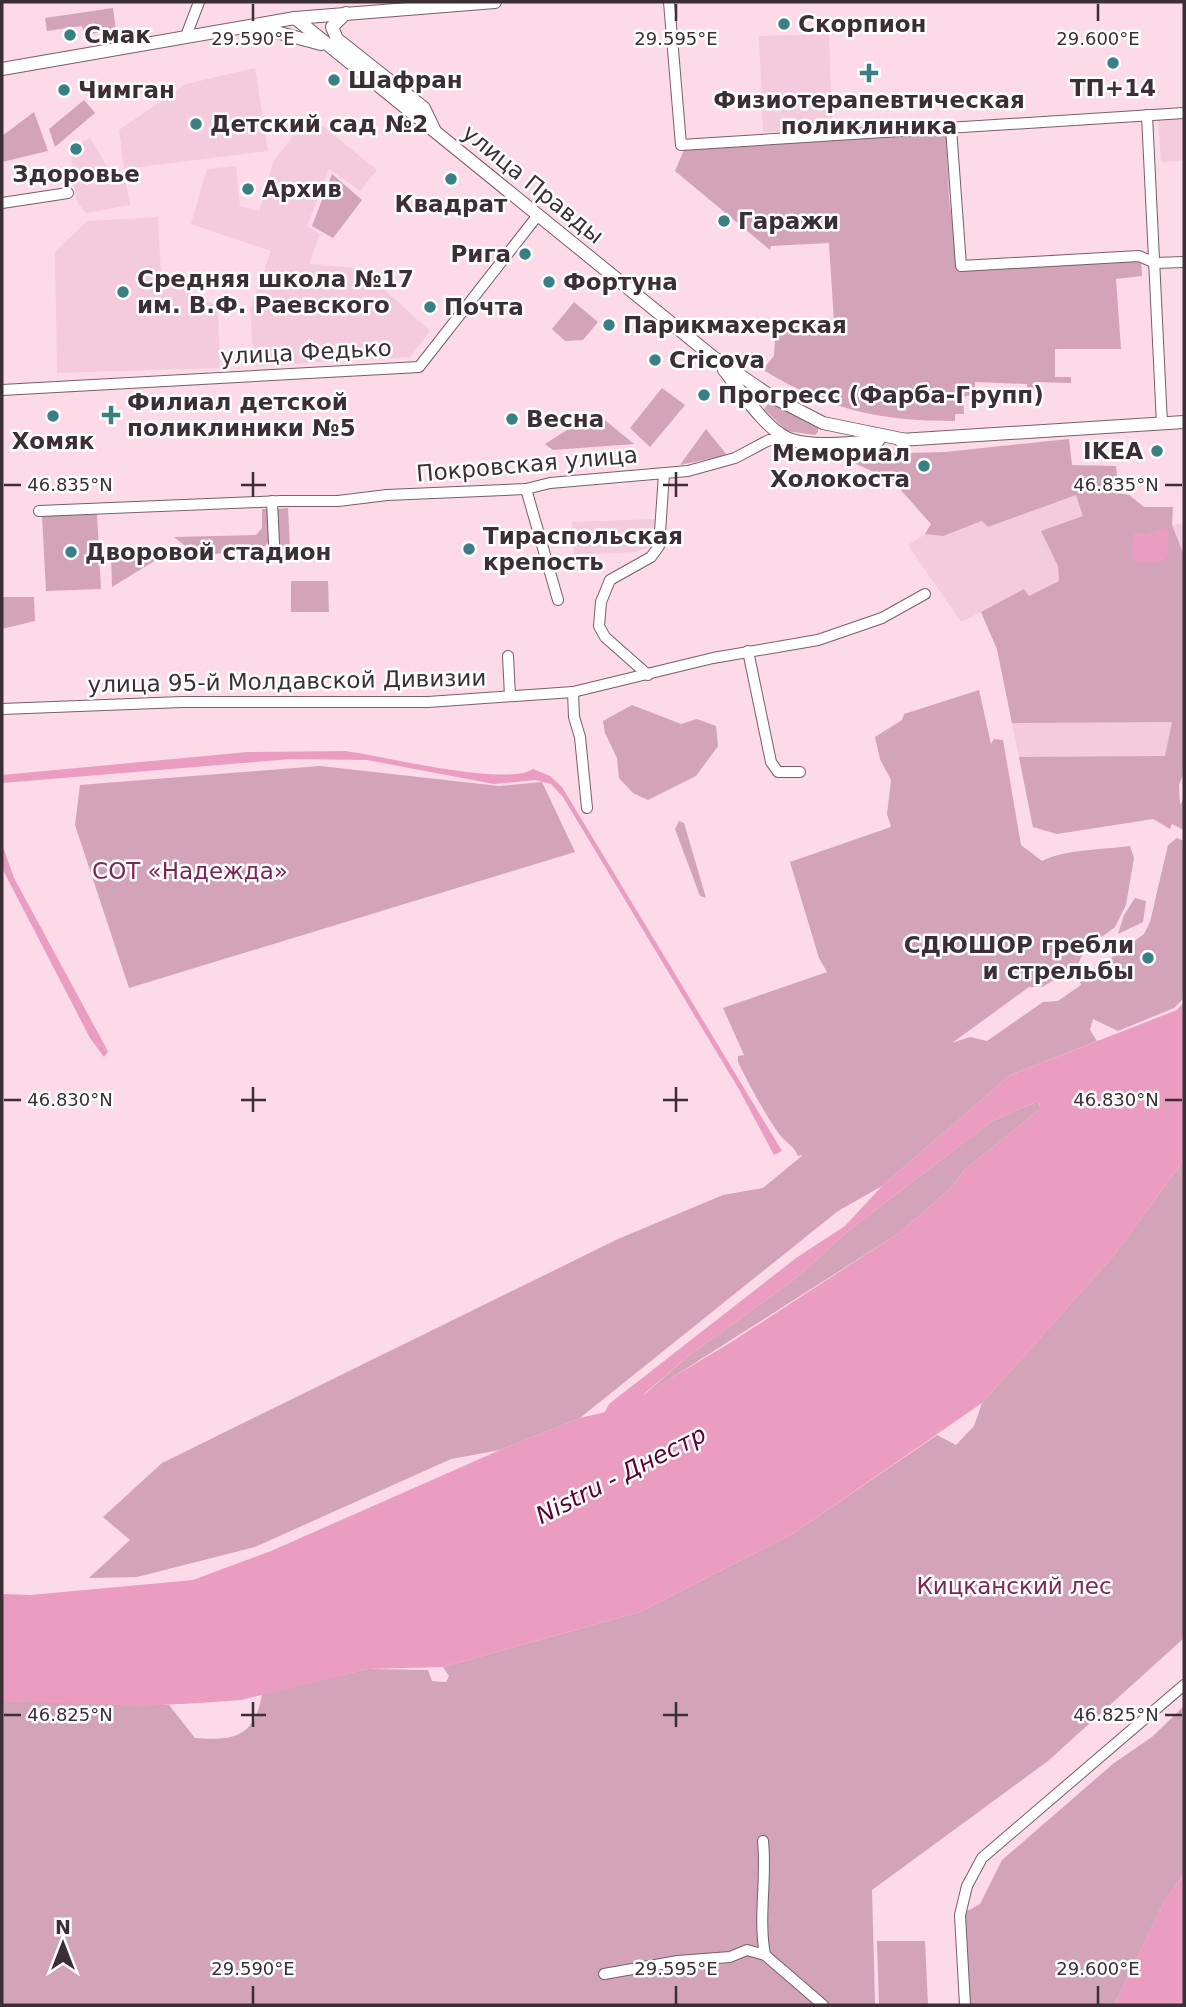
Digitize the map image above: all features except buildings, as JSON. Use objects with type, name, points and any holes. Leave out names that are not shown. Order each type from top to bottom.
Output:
[{"type":"main road","points":[[2,69],[295,18],[495,2]]},
{"type":"main road","points":[[348,12],[332,27],[337,39],[424,108],[436,132]]},
{"type":"main road","name":"улица Правды","points":[[295,18],[713,356],[769,396],[822,423]]},
{"type":"main road","points":[[249,26],[293,35],[331,47]]},
{"type":"main road","name":"улица Правды","points":[[713,356],[771,426],[783,436],[800,442]]},
{"type":"main road","points":[[757,409],[762,397],[769,396]]},
{"type":"main road","points":[[800,442],[906,440],[1184,422]]},
{"type":"main road","points":[[819,443],[825,432],[822,423],[906,440]]},
{"type":"street","points":[[186,37],[199,2]]},
{"type":"street","points":[[669,2],[681,145],[1184,113]]},
{"type":"street","points":[[1147,115],[1162,424]]},
{"type":"street","points":[[951,128],[961,266],[1139,256],[1155,263],[1184,262]]},
{"type":"street","points":[[2,203],[68,193]]},
{"type":"street","name":"улица Федько","points":[[2,390],[419,367],[538,215]]},
{"type":"street","points":[[771,426],[769,440],[800,442]]},
{"type":"street","name":"Покровская улица","points":[[39,511],[277,501],[353,501],[387,495],[526,489],[550,483],[664,474],[736,458],[769,440]]},
{"type":"street","points":[[648,674],[605,637],[599,626],[601,602],[610,580],[651,557],[659,546],[664,474]]},
{"type":"street","points":[[526,489],[558,600]]},
{"type":"street","points":[[274,544],[277,501]]},
{"type":"street","name":"улица 95-й Молдавской Дивизии","points":[[2,709],[182,702],[428,702],[573,692],[748,651],[818,640],[882,618],[925,594]]},
{"type":"street","points":[[748,651],[771,762],[778,772],[800,772]]},
{"type":"street","points":[[508,656],[510,696]]},
{"type":"street","points":[[573,692],[587,808]]},
{"type":"street","points":[[965,2005],[960,1915],[967,1886],[982,1858],[1184,1685]]},
{"type":"street","points":[[763,1841],[765,1894],[761,1931],[765,1955]]},
{"type":"street","points":[[604,1974],[730,1957],[747,1950],[765,1955],[823,2005]]},
{"type":"shaded area","points":[[829,34],[832,130],[763,132],[759,36]]},
{"type":"shaded area","name":"Детский сад №2","points":[[255,68],[268,151],[124,169],[119,130],[186,84]]},
{"type":"shaded area","points":[[309,115],[377,170],[360,191],[329,169],[307,226],[320,234],[309,264],[354,268],[366,273],[430,331],[410,357],[254,366],[250,310],[271,251],[191,224],[207,169],[236,166],[240,206],[259,211],[273,162]]},
{"type":"shaded area","points":[[1184,117],[1184,170],[1183,161],[1161,162],[1158,118]]},
{"type":"shaded area","points":[[90,138],[111,173],[125,179],[130,205],[86,213],[77,202],[71,148]]},
{"type":"shaded area","name":"Средняя школа №17 им. В.Ф. Раевского","points":[[158,217],[161,276],[218,307],[220,368],[57,373],[55,252],[87,221]]},
{"type":"shaded area","points":[[1076,494],[1092,538],[1184,523],[1184,660],[1153,819],[1057,834],[1033,827],[997,649],[981,612],[961,622],[908,545],[925,534],[943,536],[983,521],[988,527]]},
{"type":"shaded area","points":[[656,519],[655,546],[634,552],[574,555],[572,522]]},
{"type":"green space","points":[[113,8],[116,30],[84,35],[82,26],[47,31],[45,18]]},
{"type":"green space","points":[[84,100],[95,113],[55,147],[49,129]]},
{"type":"green space","points":[[34,112],[48,151],[2,162],[2,136]]},
{"type":"green space","points":[[946,133],[949,197],[958,270],[1141,260],[1142,276],[1116,279],[1121,349],[1055,349],[1055,377],[1071,377],[1071,383],[1035,382],[1033,400],[1027,400],[1027,384],[975,382],[975,394],[963,397],[964,414],[955,414],[955,421],[903,419],[856,411],[811,395],[765,371],[764,368],[774,356],[776,326],[834,322],[829,243],[771,246],[770,250],[675,171],[684,150]]},
{"type":"green space","points":[[332,174],[362,200],[333,238],[312,226]]},
{"type":"green space","points":[[574,302],[598,322],[583,340],[565,341],[552,329]]},
{"type":"green space","points":[[662,388],[685,405],[650,447],[630,428]]},
{"type":"green space","points":[[770,402],[818,427],[818,432],[815,435],[787,431],[764,409]]},
{"type":"green space","points":[[595,412],[634,444],[553,450],[545,444]]},
{"type":"green space","points":[[706,429],[727,455],[680,465]]},
{"type":"green space","points":[[1069,439],[1072,465],[1116,466],[1119,493],[1129,495],[1144,507],[1173,507],[1172,525],[1184,555],[1184,772],[1179,785],[1180,805],[1184,798],[1184,830],[1172,824],[1170,829],[1153,819],[1057,834],[1033,827],[1019,757],[1165,756],[1172,722],[1012,723],[997,649],[981,612],[1024,589],[1029,596],[1059,581],[1058,566],[1041,531],[1083,516],[1076,495],[988,527],[982,521],[943,536],[925,534],[931,524],[892,480],[836,455],[945,452]]},
{"type":"green space","points":[[288,508],[290,548],[328,550],[327,558],[310,561],[279,553],[278,509]]},
{"type":"green space","points":[[262,509],[269,509],[270,540],[263,548],[215,554],[194,553],[174,537],[256,535],[262,528]]},
{"type":"green space","name":"Дворовой стадион","points":[[97,514],[101,589],[46,591],[42,516]]},
{"type":"green space","points":[[169,552],[112,587],[111,555]]},
{"type":"green space","points":[[291,581],[328,581],[329,612],[291,612]]},
{"type":"green space","points":[[2,597],[34,597],[35,621],[2,629]]},
{"type":"green space","points":[[979,690],[991,744],[994,739],[1003,740],[1021,845],[1042,861],[1073,852],[1130,846],[1134,858],[1126,905],[1115,927],[1084,950],[1077,967],[1042,987],[1029,987],[952,1043],[970,1037],[987,1041],[1043,1002],[1058,1001],[1081,985],[1080,981],[1144,934],[1150,922],[1168,845],[1177,838],[1184,841],[1184,998],[1174,1008],[1118,1031],[1093,1019],[1090,1030],[1097,1041],[1010,1075],[882,1186],[838,1211],[580,1418],[500,1450],[451,1459],[255,1547],[137,1577],[89,1578],[130,1540],[103,1517],[162,1463],[618,1239],[723,1195],[763,1188],[803,1155],[798,1156],[779,1134],[756,1097],[738,1062],[738,1056],[744,1055],[723,1008],[827,972],[819,958],[790,862],[891,827],[887,814],[891,780],[880,759],[875,737],[902,720],[904,714]]},
{"type":"green space","points":[[632,705],[681,724],[697,719],[716,726],[718,746],[696,776],[648,800],[633,793],[619,778],[617,758],[605,733],[603,721]]},
{"type":"green space","name":"СОТ «Надежда»","points":[[320,766],[499,786],[542,782],[575,852],[129,988],[75,825],[80,785]]},
{"type":"green space","points":[[679,821],[684,823],[706,898],[700,896],[675,829]]},
{"type":"green space","points":[[1135,898],[1146,901],[1143,922],[1118,934],[1124,915]]},
{"type":"green space","points":[[1039,1101],[1040,1109],[964,1170],[953,1186],[899,1233],[643,1396],[687,1357],[795,1279],[848,1231],[992,1121]]},
{"type":"green space","name":"Кицканский лес","points":[[1184,1160],[1184,1638],[1048,1761],[872,1890],[875,2005],[2,2005],[2,1701],[169,1705],[195,1738],[231,1737],[248,1728],[259,1708],[262,1694],[368,1669],[428,1670],[432,1681],[446,1682],[449,1676],[443,1667],[640,1612],[794,1533],[937,1435],[956,1445],[974,1426],[982,1403],[1114,1255]]},
{"type":"green space","points":[[1184,1706],[1184,1874],[1164,1902],[1114,2005],[965,2005],[960,1915],[980,1904],[1002,1860],[1114,1763],[1152,1737]]},
{"type":"green space","points":[[877,1941],[925,1941],[928,2005],[879,2005]]},
{"type":"water","points":[[1163,528],[1168,529],[1168,557],[1161,562],[1137,561],[1132,558],[1133,534],[1142,532],[1144,535]]},
{"type":"water","points":[[346,751],[472,773],[519,774],[533,769],[550,776],[562,787],[782,1151],[774,1155],[740,1091],[563,797],[551,784],[535,780],[494,784],[367,760],[291,759],[2,783],[2,775],[248,752]]},
{"type":"water","points":[[2,844],[14,878],[108,1052],[104,1057],[90,1038],[2,868]]},
{"type":"water","name":"Nistru - Днестр","points":[[1184,1002],[1184,1160],[1114,1255],[982,1403],[794,1533],[640,1612],[443,1667],[368,1669],[241,1700],[139,1706],[2,1701],[2,1594],[31,1595],[193,1580],[271,1551],[500,1450],[580,1418],[605,1412],[609,1404],[796,1258],[845,1226],[882,1186],[1010,1075],[1177,1010]],"holes":[[[1039,1101],[1040,1109],[964,1170],[953,1186],[899,1233],[728,1344],[643,1395],[687,1357],[795,1279],[848,1231],[992,1121]]]},
{"type":"water","points":[[1184,1874],[1184,2005],[1114,2005],[1164,1902]]},
{"type":"place","name":"Скорпион","points":[[784,24]]},
{"type":"place","name":"Смак","points":[[70,35]]},
{"type":"place","name":"ТП+14","points":[[1113,63]]},
{"type":"place","name":"Физиотерапевтическая поликлиника","points":[[869,73]]},
{"type":"place","name":"Шафран","points":[[334,80]]},
{"type":"place","name":"Чимган","points":[[64,90]]},
{"type":"place","name":"Детский сад №2","points":[[196,124]]},
{"type":"place","name":"Здоровье","points":[[76,149]]},
{"type":"place","name":"Квадрат","points":[[451,179]]},
{"type":"place","name":"Архив","points":[[248,189]]},
{"type":"place","name":"Гаражи","points":[[724,221]]},
{"type":"place","name":"Рига","points":[[525,254]]},
{"type":"place","name":"Фортуна","points":[[549,282]]},
{"type":"place","name":"Средняя школа №17 им. В.Ф. Раевского","points":[[123,292]]},
{"type":"place","name":"Почта","points":[[430,307]]},
{"type":"place","name":"Парикмахерская","points":[[609,325]]},
{"type":"place","name":"Cricova","points":[[655,360]]},
{"type":"place","name":"Прогресс (Фарба-Групп)","points":[[704,395]]},
{"type":"place","name":"Филиал детской поликлиники №5","points":[[111,415]]},
{"type":"place","name":"Хомяк","points":[[53,416]]},
{"type":"place","name":"Весна","points":[[512,419]]},
{"type":"place","name":"IKEA","points":[[1157,451]]},
{"type":"place","name":"Мемориал Холокоста","points":[[924,466]]},
{"type":"place","name":"Тираспольская крепость","points":[[469,549]]},
{"type":"place","name":"Дворовой стадион","points":[[71,552]]},
{"type":"place","name":"СДЮШОР гребли и стрельбы","points":[[1148,958]]}]
